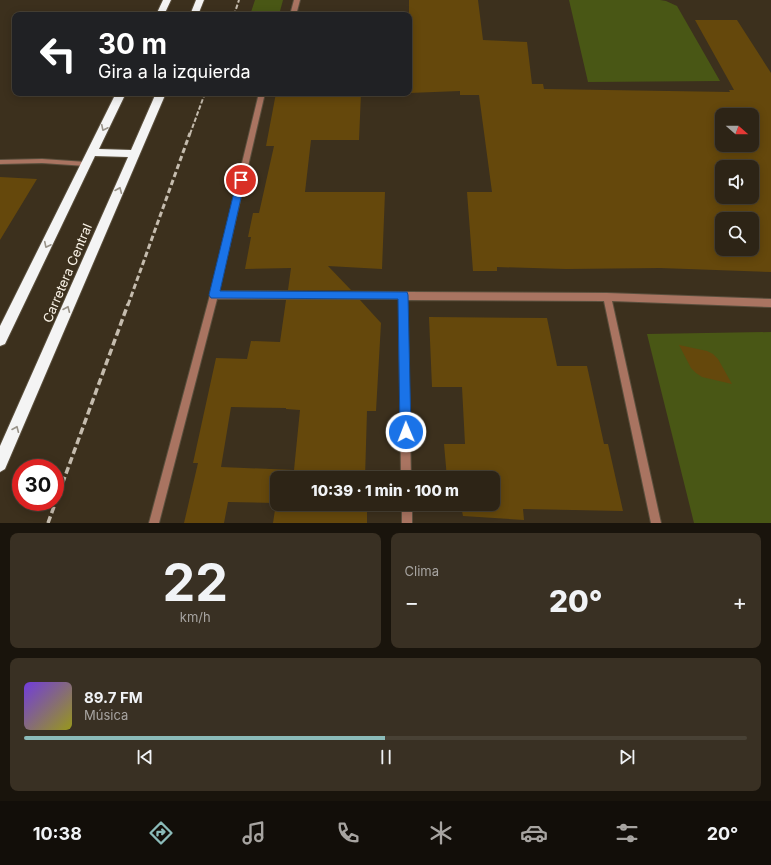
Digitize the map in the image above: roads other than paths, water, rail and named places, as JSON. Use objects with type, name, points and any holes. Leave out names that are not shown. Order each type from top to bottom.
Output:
[{"type":"highway","points":[[161,12],[167,0]]},
{"type":"highway","points":[[195,12],[200,0]]},
{"type":"highway","points":[[0,340],[120,96]]},
{"type":"highway","name":"Carretera Central","points":[[0,464],[160,96]]},
{"type":"highway","points":[[93,152],[135,154]]},
{"type":"street","points":[[294,12],[297,0]]},
{"type":"street","points":[[154,523],[214,295],[261,96]]},
{"type":"street","points":[[0,162],[42,161],[86,164]]},
{"type":"street","points":[[214,295],[607,297],[771,303]]},
{"type":"street","points":[[403,295],[406,471]]},
{"type":"street","points":[[607,297],[656,523]]},
{"type":"street","points":[[407,511],[407,523]]},
{"type":"railway","points":[[235,12],[239,0]]},
{"type":"railway","points":[[190,134],[204,96]]},
{"type":"railway","points":[[128,305],[190,133]]},
{"type":"railway","points":[[48,523],[128,304]]}]
